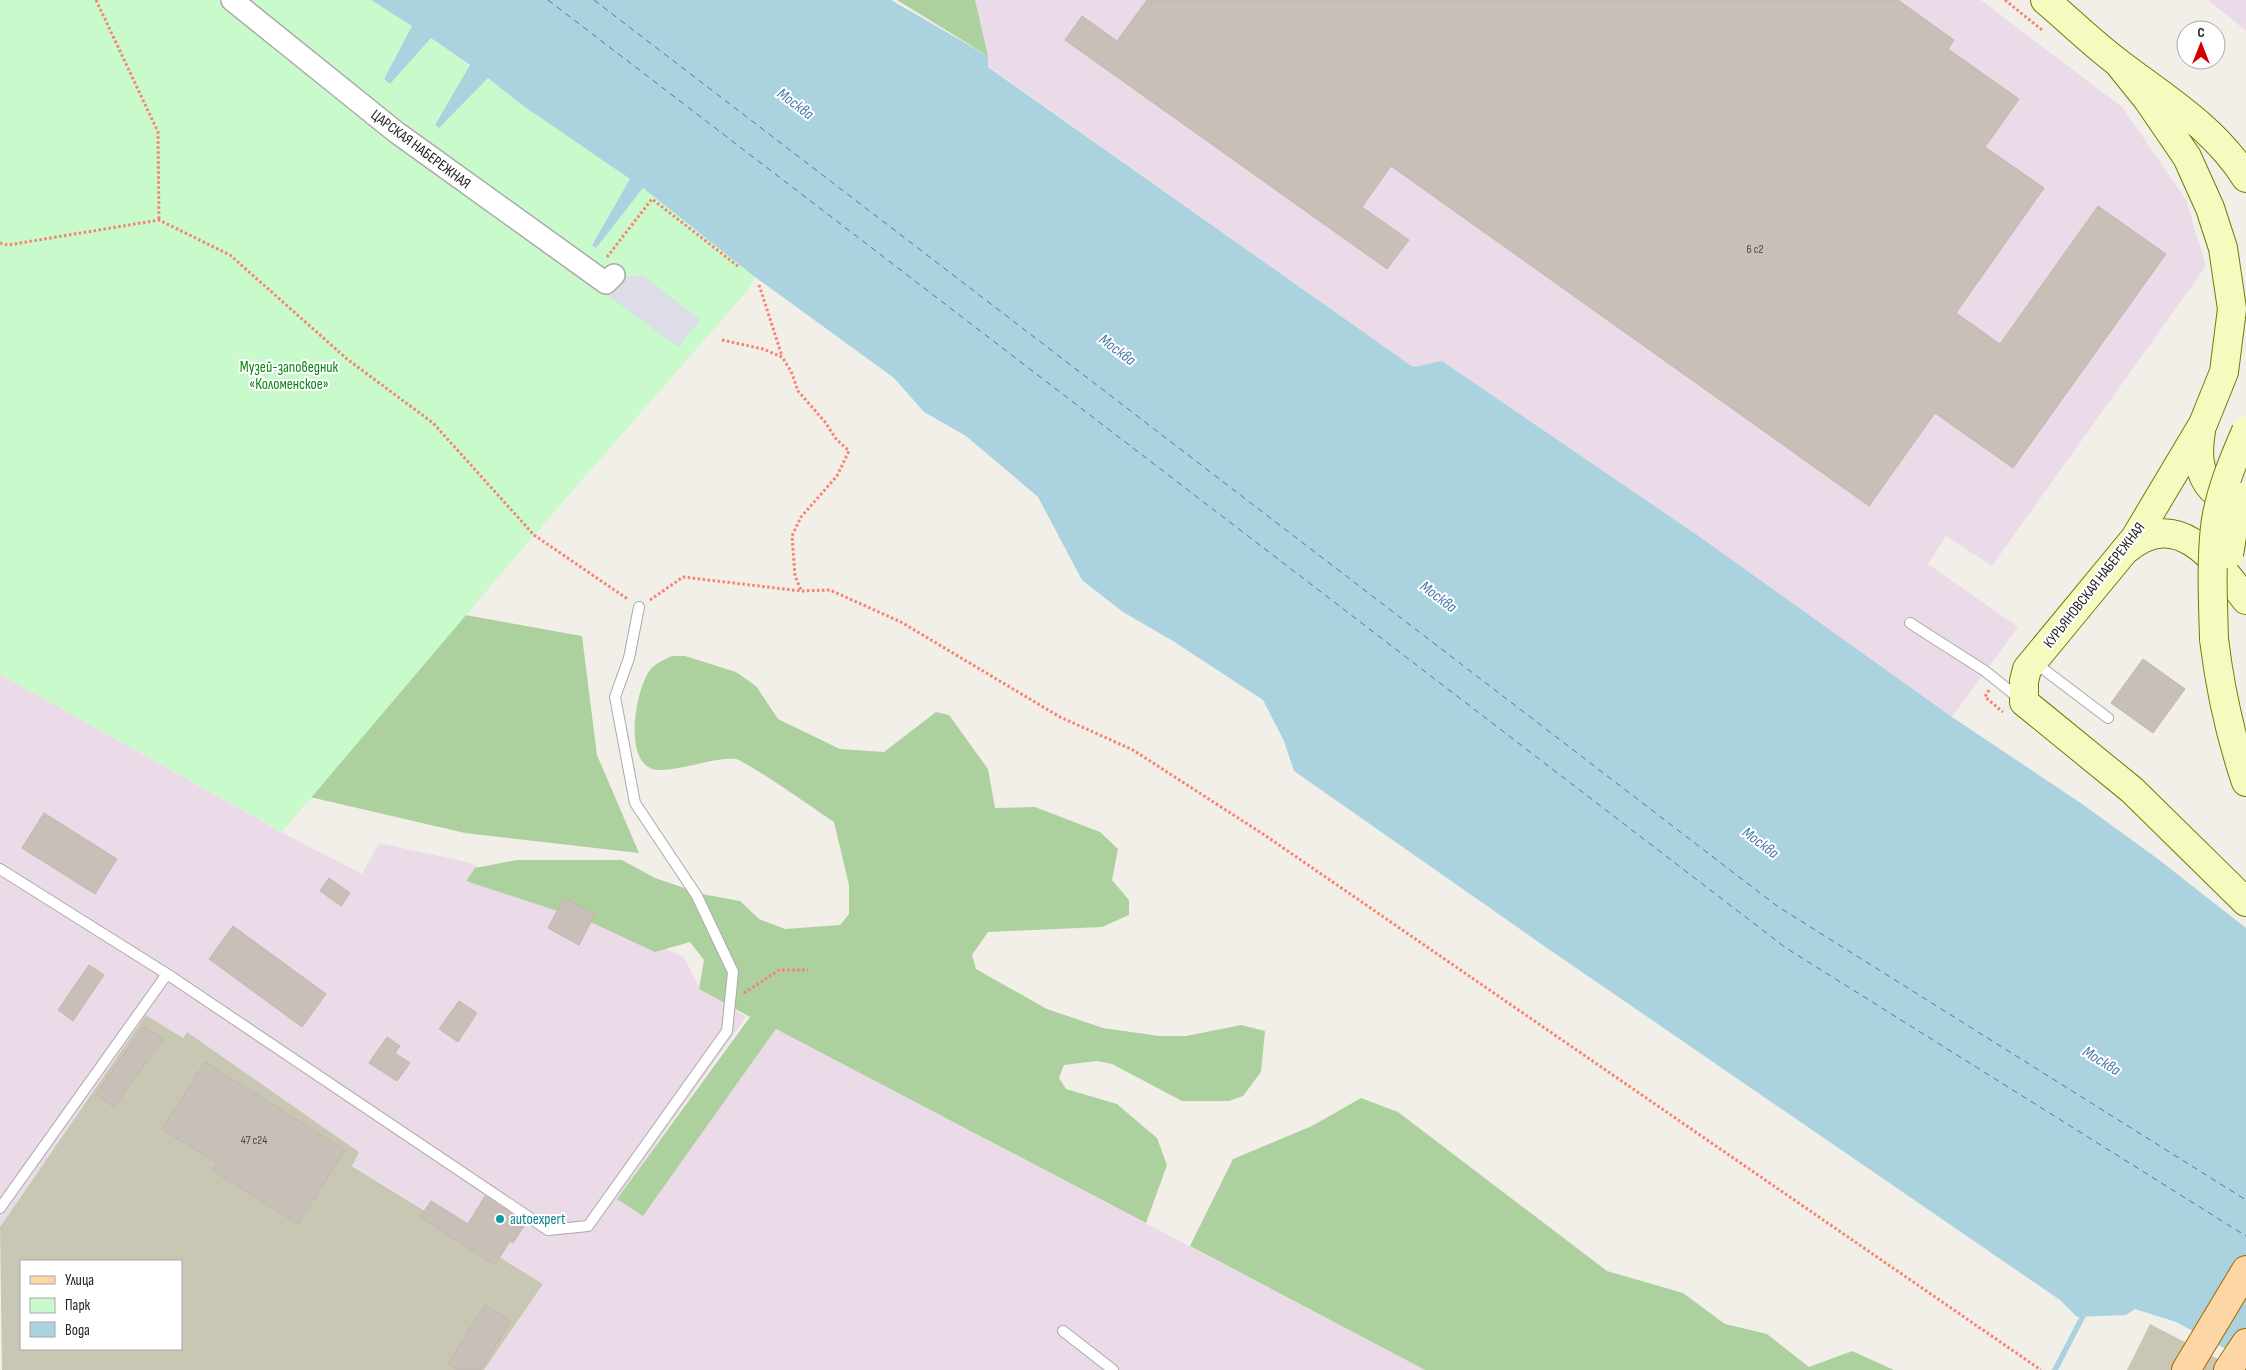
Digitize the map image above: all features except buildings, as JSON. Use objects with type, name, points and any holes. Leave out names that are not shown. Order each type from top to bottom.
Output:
[{"type":"main road","points":[[2186,1370],[2246,1270]]},
{"type":"main road","points":[[2228,1370],[2246,1343]]},
{"type":"street","name":"ЦАРСКАЯ НАБЕРЕЖНАЯ","points":[[232,0],[396,132],[606,283],[610,266]]},
{"type":"street","name":"КУРЬЯНОВСКАЯ НАБЕРЕЖНАЯ","points":[[2045,0],[2119,64],[2181,108],[2236,161],[2246,178]]},
{"type":"street","name":"КУРЬЯНОВСКАЯ НАБЕРЕЖНАЯ","points":[[2024,702],[2024,681],[2027,669],[2134,538],[2203,424],[2224,372],[2232,309],[2223,248],[2210,208],[2187,158],[2148,100],[2119,64]]},
{"type":"street","points":[[2203,424],[2198,460],[2206,482],[2223,497],[2246,503]]},
{"type":"street","points":[[2246,431],[2232,464],[2216,525],[2212,575],[2214,639],[2220,686],[2230,736],[2246,782]]},
{"type":"street","points":[[2214,639],[2234,525],[2246,496]]},
{"type":"street","points":[[2124,551],[2137,541],[2149,536],[2165,533],[2180,535],[2196,544],[2214,558],[2246,600]]},
{"type":"street","points":[[2024,702],[2132,790],[2246,902]]},
{"type":"lane","points":[[0,869],[167,974],[548,1230],[588,1226],[727,1031],[734,972],[697,896],[635,802],[615,697],[629,658],[639,607]]},
{"type":"lane","points":[[1910,623],[1985,672],[2024,702]]},
{"type":"lane","points":[[2034,662],[2108,718]]},
{"type":"lane","points":[[0,1208],[167,974]]},
{"type":"lane","points":[[1063,1331],[1113,1370]]},
{"type":"path","points":[[96,0],[158,132],[159,220]]},
{"type":"path","points":[[2004,0],[2043,31]]},
{"type":"path","points":[[610,266],[652,199],[739,267]]},
{"type":"path","points":[[0,244],[8,245],[159,220],[230,256],[347,359],[433,423],[534,535],[639,607],[683,577],[801,591],[830,590],[901,622],[1060,717],[1133,750],[1266,836],[2040,1370]]},
{"type":"path","points":[[759,285],[782,357],[791,371],[798,391],[825,422],[836,439],[850,451],[837,476],[801,517],[792,536],[795,576],[801,591]]},
{"type":"path","points":[[722,340],[763,349],[782,357]]},
{"type":"path","points":[[730,1002],[779,970],[808,970]]},
{"type":"shaded area","points":[[975,0],[1981,0],[2123,108],[2186,200],[2206,266],[1992,566],[1946,536],[1928,564],[2018,627],[1952,717],[1700,537],[1442,361],[1413,367],[988,66]]},
{"type":"shaded area","points":[[2208,0],[2246,0],[2246,31]]},
{"type":"shaded area","points":[[614,275],[644,276],[700,320],[678,347],[600,290]]},
{"type":"shaded area","points":[[0,674],[281,832],[362,874],[379,843],[467,862],[684,957],[700,989],[746,1017],[618,1198],[643,1216],[776,1029],[1425,1370],[484,1370],[543,1284],[352,1165],[359,1152],[187,1032],[183,1038],[147,1015],[0,1227]]},
{"type":"shaded area","points":[[146,1015],[183,1038],[187,1032],[359,1152],[352,1166],[543,1284],[484,1370],[2,1370],[0,1227]]},
{"type":"shaded area","points":[[2150,1324],[2239,1370],[2127,1370]]},
{"type":"green space","name":"Музей-заповедник «Коломенское»","points":[[0,0],[371,0],[412,26],[384,79],[390,84],[431,38],[470,66],[435,125],[438,128],[488,78],[522,105],[630,179],[592,244],[596,247],[643,188],[755,277],[747,291],[534,535],[282,832],[0,674]]},
{"type":"green space","points":[[897,0],[975,0],[988,56]]},
{"type":"green space","points":[[443,611],[582,636],[597,755],[639,853],[465,833],[258,785]]},
{"type":"green space","points":[[672,656],[685,656],[736,672],[756,686],[778,719],[840,749],[884,752],[936,712],[949,715],[988,769],[995,808],[1035,807],[1100,832],[1118,849],[1112,880],[1129,900],[1129,915],[1102,927],[988,932],[972,955],[976,969],[1047,1009],[1103,1028],[1159,1036],[1186,1036],[1241,1025],[1265,1031],[1261,1072],[1243,1096],[1229,1101],[1182,1101],[1112,1064],[1097,1061],[1064,1065],[1059,1078],[1066,1089],[1117,1104],[1157,1138],[1167,1165],[1146,1223],[776,1029],[643,1216],[617,1199],[750,1017],[699,989],[704,960],[690,942],[655,952],[588,921],[466,881],[475,868],[517,860],[622,860],[655,878],[702,894],[740,901],[759,919],[785,929],[840,925],[849,914],[849,885],[834,822],[767,777],[735,759],[725,759],[666,770],[650,768],[642,761],[637,750],[635,737],[635,722],[640,692],[650,670]]},
{"type":"green space","points":[[1361,1098],[1398,1112],[1607,1271],[1683,1293],[1725,1324],[1767,1334],[1809,1367],[1852,1351],[1894,1370],[1425,1370],[1190,1246],[1233,1159],[1312,1126]]},
{"type":"water","name":"Москва","points":[[371,0],[891,0],[988,56],[988,67],[1413,367],[1442,361],[1700,537],[1952,717],[2085,806],[2158,859],[2246,928],[2246,1360],[2176,1322],[2135,1309],[2126,1315],[2077,1317],[2060,1300],[1547,948],[1294,771],[1284,741],[1263,700],[1173,641],[1123,612],[1082,580],[1038,497],[966,436],[924,412],[894,378],[755,277],[643,188],[596,248],[592,245],[630,179],[522,105],[488,78],[439,128],[435,125],[470,65],[431,38],[390,84],[384,79],[412,26]]},
{"type":"waterway","points":[[2055,1370],[2085,1312]]},
{"type":"ferry route","points":[[548,0],[1786,948],[2246,1236]]},
{"type":"ferry route","points":[[594,0],[1777,906],[2246,1200]]},
{"type":"place","name":"autoexpert","points":[[500,1219]]}]
